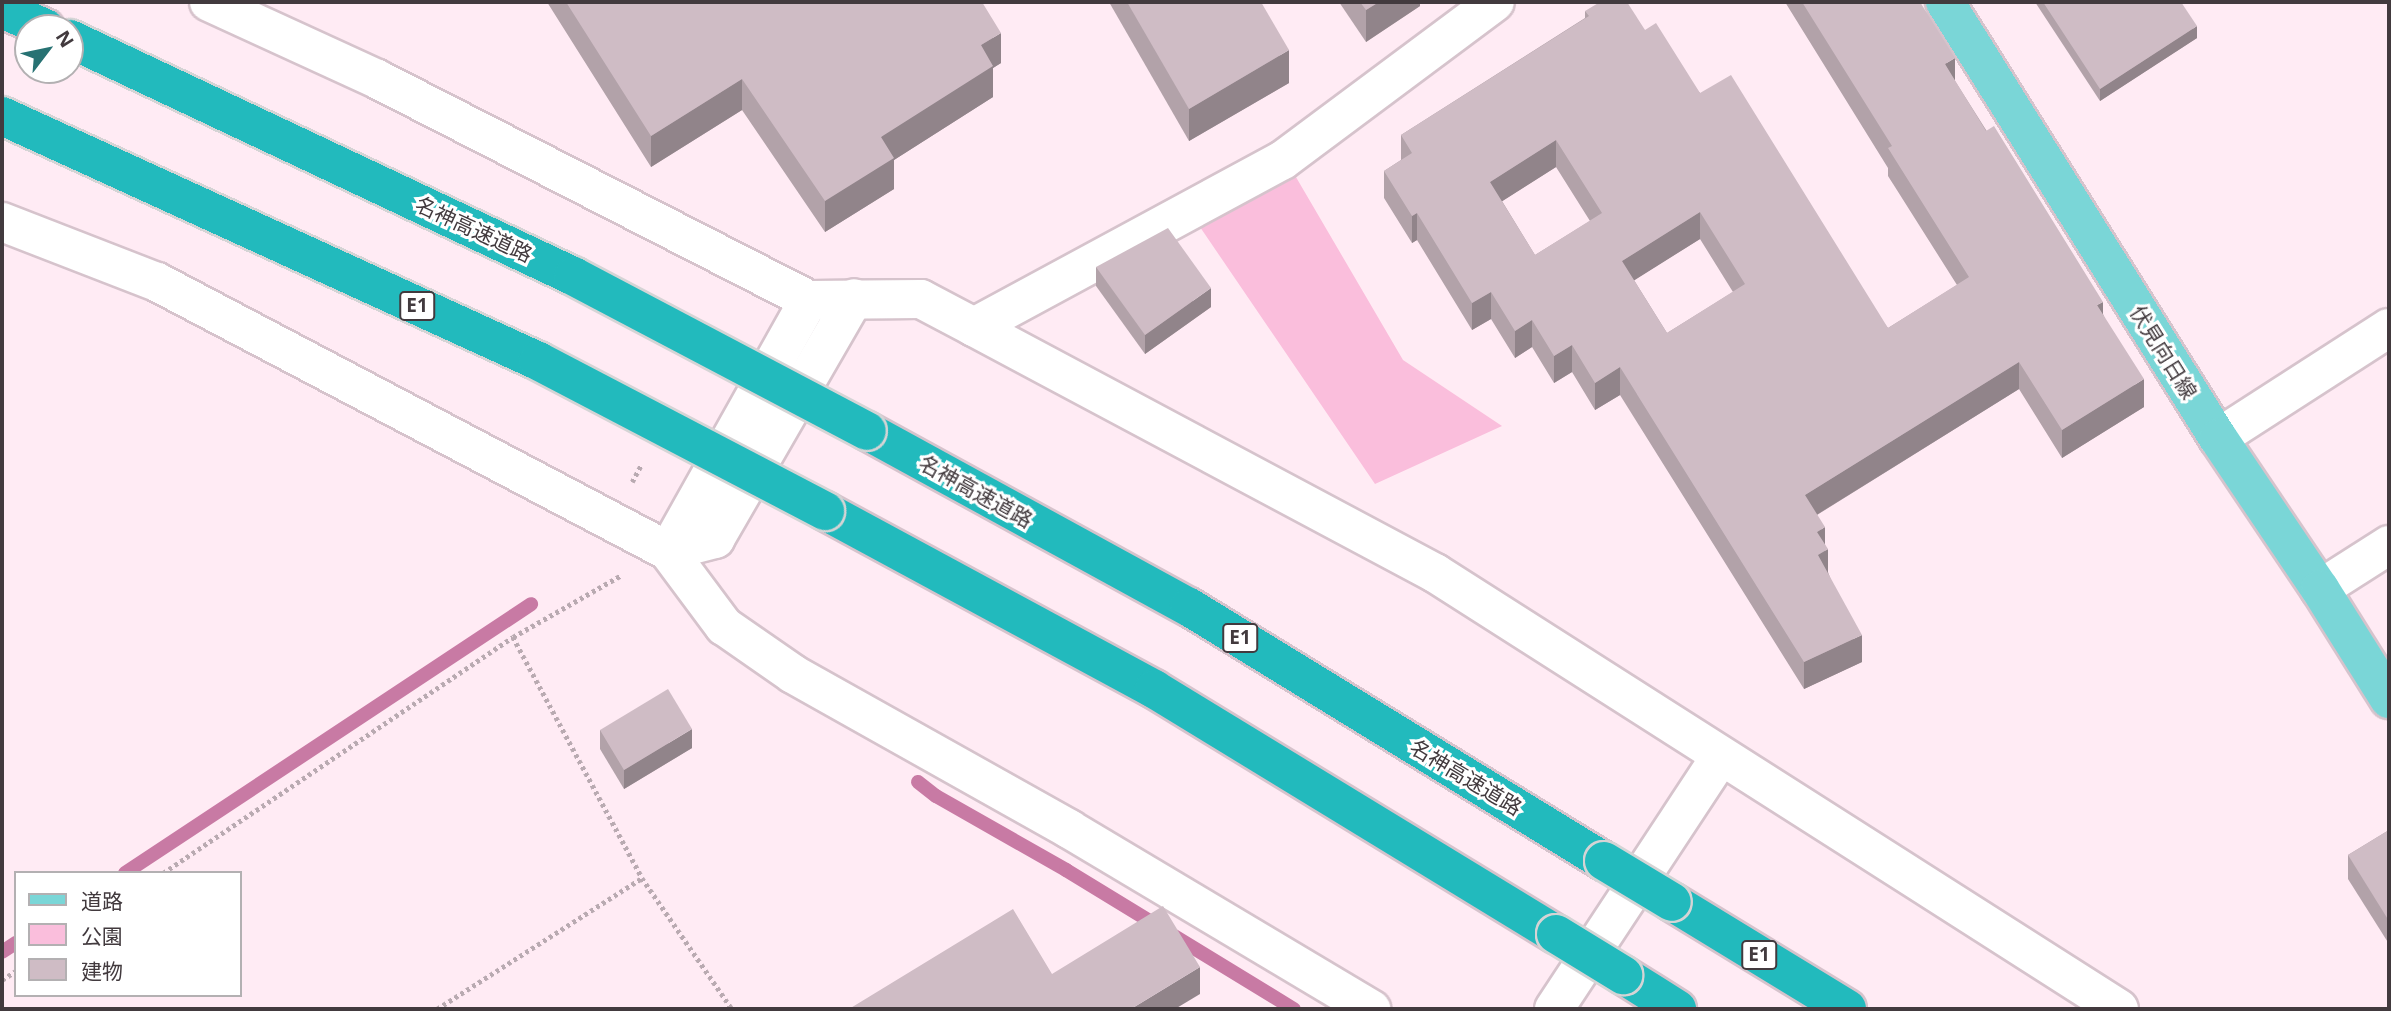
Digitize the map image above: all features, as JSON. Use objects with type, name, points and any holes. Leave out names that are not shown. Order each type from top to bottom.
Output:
[{"type":"highway","name":"名神高速道路","points":[[84,46],[573,276],[867,431],[1189,607],[1847,1009]]},
{"type":"highway","name":"E1","points":[[2,116],[538,361],[825,511],[1154,689],[1677,1009]]},
{"type":"highway","points":[[2,130],[61,142]]},
{"type":"main road","name":"伏見向日線","points":[[1945,2],[2218,438],[2320,589],[2389,699]]},
{"type":"street","points":[[209,2],[377,79],[809,300],[921,299],[1435,573],[2119,1009]]},
{"type":"street","points":[[974,327],[1283,160],[1495,2]]},
{"type":"street","points":[[2,222],[157,282],[668,551],[724,626],[793,674],[1069,829],[1371,1009]]},
{"type":"street","points":[[668,551],[715,539],[854,298]]},
{"type":"street","points":[[668,551],[809,300]]},
{"type":"street","points":[[2218,438],[2389,328]]},
{"type":"street","points":[[2320,589],[2389,545]]},
{"type":"street","points":[[1554,1009],[1721,756]]},
{"type":"path","points":[[166,871],[513,638],[668,551]]},
{"type":"path","points":[[513,638],[642,878],[732,1009]]},
{"type":"path","points":[[437,1009],[642,878]]},
{"type":"green space","points":[[1293,172],[1403,360],[1502,426],[1375,484],[1200,227]]},
{"type":"building","points":[[566,2],[982,2],[1001,33],[981,45],[993,66],[881,137],[894,158],[825,201],[742,79],[651,136]]},
{"type":"building","points":[[1127,2],[1261,2],[1289,50],[1189,109]]},
{"type":"building","points":[[1360,2],[1379,2],[1366,10]]},
{"type":"building","points":[[1600,2],[1627,2],[1645,30],[1656,23],[1700,93],[1731,75],[1888,328],[1969,277],[1888,148],[1892,146],[1802,2],[1920,2],[1955,58],[1945,64],[1986,131],[1994,126],[2103,302],[2097,305],[2144,379],[2062,430],[2019,362],[1805,495],[1825,527],[1817,532],[1828,549],[1818,555],[1862,635],[1804,662],[1620,367],[1595,383],[1572,345],[1554,356],[1532,320],[1515,331],[1491,292],[1472,303],[1417,213],[1412,216],[1384,171],[1412,153],[1401,135],[1589,16],[1585,11]],"holes":[[[1556,140],[1602,213],[1535,255],[1490,182]],[[1700,212],[1745,284],[1667,333],[1622,261]]]},
{"type":"building","points":[[2043,2],[2181,2],[2197,26],[2100,89]]},
{"type":"building","points":[[1168,228],[1211,288],[1145,335],[1096,267]]},
{"type":"building","points":[[668,689],[692,729],[624,770],[600,730]]},
{"type":"building","points":[[2389,830],[2389,921],[2348,855]]},
{"type":"building","points":[[1163,906],[1200,967],[1131,1009],[849,1009],[1013,909],[1052,974]]},
{"type":"waterway","points":[[128,871],[531,604]]},
{"type":"waterway","points":[[918,782],[936,796],[1066,870],[1294,1009]]},
{"type":"waterway","points":[[2,952],[14,944]]}]
